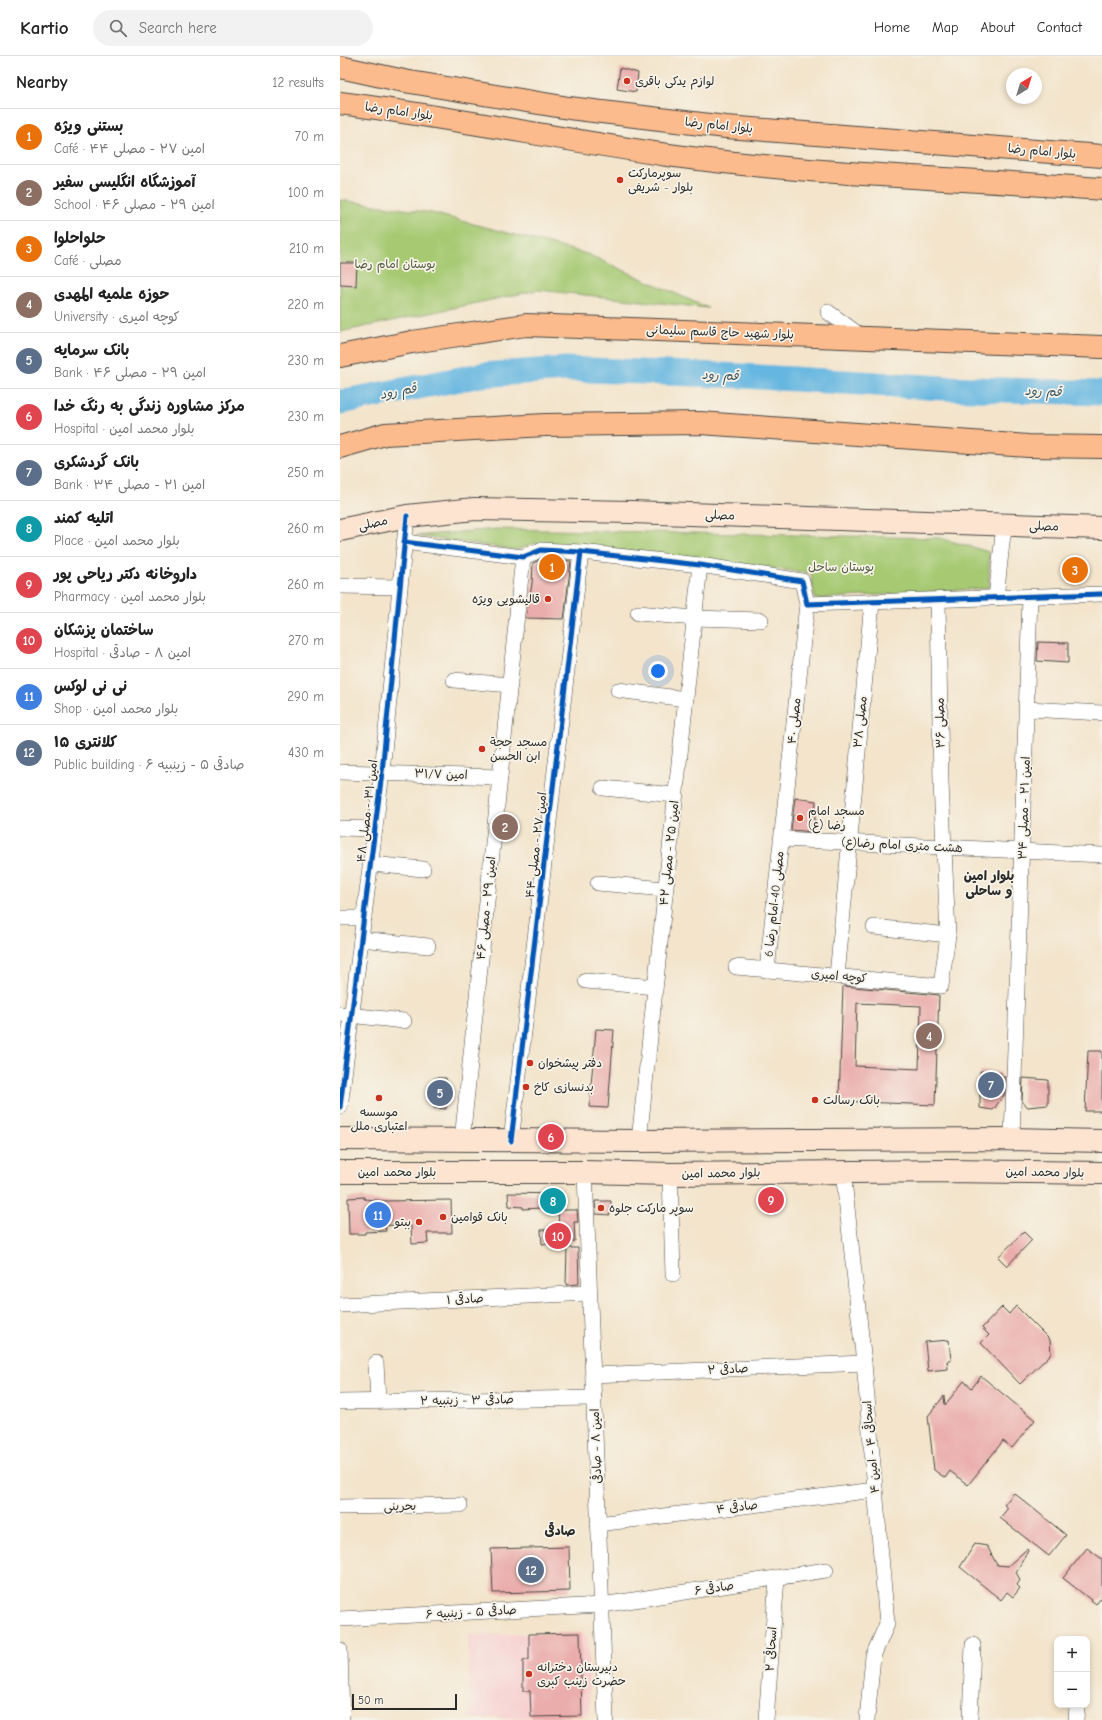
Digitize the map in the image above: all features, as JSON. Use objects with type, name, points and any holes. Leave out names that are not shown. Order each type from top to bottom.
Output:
[{"type":"main road","name":"بلوار امام رضا","points":[[340,66],[404,81],[569,108],[712,125],[1102,156]]},
{"type":"main road","name":"بلوار امام رضا","points":[[340,103],[400,110],[675,156],[826,172],[1102,189]]},
{"type":"main road","name":"بلوار شهید حاج قاسم سلیمانی","points":[[340,356],[412,342],[526,325],[1102,347]]},
{"type":"main road","points":[[340,446],[385,434],[545,425],[700,423],[1028,446],[1102,447]]},
{"type":"main road","name":"مصلی","points":[[340,530],[407,516],[475,509],[631,512],[1102,528]]},
{"type":"main road","points":[[340,1140],[639,1141],[1012,1139],[1102,1141]]},
{"type":"main road","points":[[584,1141],[585,1172]]},
{"type":"main road","name":"بلوار محمد امین","points":[[340,1172],[585,1172],[670,1174],[843,1171],[1102,1173]]},
{"type":"street","points":[[828,312],[862,338]]},
{"type":"street","name":"امین ۳۱ - مصلی ۴۸","points":[[340,1107],[345,1014],[361,939],[371,864],[382,772],[398,587],[407,516]]},
{"type":"street","points":[[996,598],[1004,525]]},
{"type":"street","points":[[404,542],[523,556],[541,550],[581,552],[700,565]]},
{"type":"street","name":"امین ۲۷ - مصلی ۴۴","points":[[511,1141],[581,552]]},
{"type":"street","name":"امین ۲۹ - مصلی ۴۶","points":[[462,1140],[523,556]]},
{"type":"street","name":"مصلی ۴۰","points":[[700,565],[802,581],[807,604],[782,839]]},
{"type":"street","name":"امین ۲۵ - مصلی ۴۲","points":[[639,1141],[700,565]]},
{"type":"street","points":[[340,586],[398,587]]},
{"type":"street","points":[[807,604],[1102,594]]},
{"type":"street","name":"امین ۲۱ - مصلی ۳۴","points":[[1012,1139],[1028,710],[1030,597]]},
{"type":"street","name":"مصلی ۳۶","points":[[938,600],[944,847],[948,935],[941,986]]},
{"type":"street","name":"مصلی ۳۸","points":[[837,976],[848,842],[872,602]]},
{"type":"street","points":[[638,613],[694,618],[760,620]]},
{"type":"street","points":[[454,680],[510,685]]},
{"type":"street","points":[[618,690],[686,699]]},
{"type":"street","points":[[1028,710],[1102,713]]},
{"type":"street","name":"امین ۳۱/۷","points":[[340,772],[382,772],[500,777]]},
{"type":"street","points":[[603,788],[675,795]]},
{"type":"street","points":[[340,828],[375,829]]},
{"type":"street","name":"هشت متری امام رضا(ع)","points":[[782,839],[1102,855]]},
{"type":"street","name":"مصلی 40-امام رضا 6","points":[[767,970],[782,839]]},
{"type":"street","points":[[371,864],[423,869]]},
{"type":"street","points":[[598,883],[665,889]]},
{"type":"street","points":[[340,918],[364,918]]},
{"type":"street","points":[[874,927],[948,935]]},
{"type":"street","points":[[361,939],[428,946]]},
{"type":"street","name":"کوچه امیری","points":[[736,967],[941,986]]},
{"type":"street","points":[[586,981],[655,987]]},
{"type":"street","points":[[345,1014],[404,1021]]},
{"type":"street","name":"اسحاقی ۴ - امین ۴","points":[[843,1171],[864,1363],[887,1624],[873,1656],[867,1720]]},
{"type":"street","name":"امین ۸ - صادقی","points":[[585,1172],[606,1720]]},
{"type":"street","points":[[670,1174],[673,1274]]},
{"type":"street","name":"صادقی ۱","points":[[340,1305],[589,1293]]},
{"type":"street","points":[[376,1363],[378,1401]]},
{"type":"street","name":"صادقی ۲","points":[[593,1375],[864,1363]]},
{"type":"street","name":"صادقی ۳ - زینبیه ۲","points":[[340,1402],[594,1398]]},
{"type":"street","name":"صادقی ۴","points":[[598,1524],[875,1490]]},
{"type":"street","name":"بحرینی","points":[[340,1507],[460,1505]]},
{"type":"street","name":"صادقی ۶","points":[[602,1605],[826,1570]]},
{"type":"street","name":"اسحاقی ۲","points":[[766,1720],[777,1578]]},
{"type":"street","name":"صادقی ۵ - زینبیه ۶","points":[[340,1619],[602,1605]]},
{"type":"street","points":[[970,1720],[974,1645]]},
{"type":"street","points":[[340,1650],[342,1720]]},
{"type":"street","points":[[1076,1708],[1076,1720]]},
{"type":"shaded area","name":"دبیرستان دخترانه حضرت زینب کبری","points":[[580,1633],[588,1638],[590,1711],[582,1716],[470,1719],[468,1635]]},
{"type":"green space","name":"بوستان امام رضا","points":[[340,200],[432,213],[587,254],[708,308],[538,290],[340,332]]},
{"type":"green space","name":"بوستان ساحل","points":[[497,529],[940,538],[989,552],[989,588],[815,599],[811,573],[588,547],[535,543],[516,550],[416,536]]},
{"type":"building","name":"لوازم یدکی باقری","points":[[620,68],[638,73],[636,92],[617,89]]},
{"type":"building","points":[[340,263],[357,263],[356,286],[340,285]]},
{"type":"building","name":"قالیشویی ویژه","points":[[542,559],[571,561],[564,619],[526,618],[532,584],[533,563]]},
{"type":"building","points":[[1038,642],[1068,643],[1068,663],[1037,661]]},
{"type":"building","name":"مسجد امام رضا (ع)","points":[[795,798],[816,801],[814,832],[791,830]]},
{"type":"building","points":[[843,986],[939,995],[935,1105],[839,1101]],"holes":[[[857,1003],[921,1006],[919,1069],[855,1066]]]},
{"type":"building","points":[[596,1029],[614,1030],[608,1108],[589,1107]]},
{"type":"building","points":[[1088,1051],[1102,1051],[1102,1111],[1085,1111]]},
{"type":"building","points":[[980,1071],[1001,1073],[1001,1077],[1005,1077],[1004,1095],[993,1110],[980,1108]]},
{"type":"building","points":[[435,1078],[446,1078],[446,1109],[434,1108]]},
{"type":"building","points":[[1023,1078],[1048,1080],[1048,1105],[1028,1107],[1022,1102]]},
{"type":"building","points":[[508,1193],[558,1194],[558,1207],[523,1209],[523,1207],[509,1206]]},
{"type":"building","points":[[364,1197],[364,1199],[384,1201],[451,1200],[452,1233],[427,1233],[428,1243],[412,1244],[411,1226],[385,1225],[386,1231],[365,1232],[365,1234],[349,1234],[348,1198]]},
{"type":"building","name":"سوپر مارکت جلوه","points":[[595,1201],[611,1201],[610,1215],[596,1214]]},
{"type":"building","points":[[558,1210],[577,1210],[578,1222],[574,1222],[575,1241],[542,1244],[541,1230],[559,1229]]},
{"type":"building","points":[[1024,1232],[1032,1240],[1007,1266],[998,1257]]},
{"type":"building","points":[[567,1248],[578,1248],[579,1284],[566,1285]]},
{"type":"building","points":[[1016,1306],[1050,1340],[1051,1354],[1020,1384],[981,1343],[989,1335],[982,1328],[1002,1307],[1009,1314]]},
{"type":"building","points":[[949,1340],[951,1361],[947,1361],[948,1369],[928,1371],[925,1342]]},
{"type":"building","points":[[981,1376],[1035,1420],[1012,1448],[1003,1441],[968,1485],[950,1471],[945,1478],[934,1470],[928,1416],[944,1396],[945,1405],[964,1381],[972,1388]]},
{"type":"building","points":[[1014,1493],[1066,1535],[1049,1556],[1000,1518],[1008,1508],[1004,1505]]},
{"type":"building","points":[[975,1544],[987,1546],[997,1565],[1008,1566],[1027,1549],[1028,1551],[1016,1572],[1020,1580],[1017,1585],[1020,1588],[1013,1597],[1007,1592],[1001,1600],[960,1567]]},
{"type":"building","points":[[569,1547],[570,1591],[493,1593],[491,1549]]},
{"type":"building","points":[[1087,1548],[1102,1559],[1102,1597],[1096,1604],[1063,1578]]},
{"type":"building","points":[[580,1633],[582,1716],[531,1717],[530,1691],[523,1691],[523,1661],[529,1660],[529,1634]]},
{"type":"waterway","name":"قم رود","points":[[340,402],[481,375],[566,369],[743,376],[944,388],[1102,393]]},
{"type":"cycle path","points":[[340,1107],[382,772],[407,516]]},
{"type":"cycle path","points":[[404,542],[523,557],[541,550],[581,552],[700,565],[802,581],[807,604],[1102,594]]},
{"type":"cycle path","points":[[511,1141],[581,552]]},
{"type":"place","name":"لوازم یدکی باقری","points":[[627,81]]},
{"type":"place","name":"سوپرمارکت بلوار - شریفی","points":[[620,180]]},
{"type":"place","name":"بستنی ویژه","points":[[552,567]]},
{"type":"place","name":"حلواحلوا","points":[[1075,570]]},
{"type":"place","name":"قالیشویی ویژه","points":[[548,599]]},
{"type":"place","name":"مسجد حجة ابن الحسن","points":[[482,749]]},
{"type":"place","name":"مسجد امام رضا (ع)","points":[[800,818]]},
{"type":"place","name":"آموزشگاه انگلیسی سفیر","points":[[505,827]]},
{"type":"place","name":"حوزه علمیه المهدی","points":[[929,1036]]},
{"type":"place","name":"دفتر پیشخوان","points":[[530,1063]]},
{"type":"place","name":"بانک گردشکری","points":[[991,1085]]},
{"type":"place","name":"بدنسازی کاخ","points":[[526,1087]]},
{"type":"place","name":"بانک سرمایه","points":[[440,1093]]},
{"type":"place","name":"موسسه اعتباری ملل","points":[[379,1098]]},
{"type":"place","name":"بانک رسالت","points":[[815,1100]]},
{"type":"place","name":"مرکز مشاوره زندگی به رنگ خدا","points":[[551,1137]]},
{"type":"place","name":"داروخانه دکتر ریاحی پور","points":[[771,1200]]},
{"type":"place","name":"اتلیه کمند","points":[[553,1201]]},
{"type":"place","name":"سوپر مارکت جلوه","points":[[601,1208]]},
{"type":"place","name":"نی نی لوکس","points":[[378,1215]]},
{"type":"place","name":"بانک قوامین","points":[[443,1217]]},
{"type":"place","name":"ببتو","points":[[419,1222]]},
{"type":"place","name":"ساختمان پزشکان","points":[[558,1236]]},
{"type":"place","name":"کلانتری ۱۵","points":[[531,1570]]},
{"type":"place","name":"دبیرستان دخترانه حضرت زینب کبری","points":[[529,1674]]},
{"type":"district","name":"بلوار امین و ساحلی","points":[[989,882]]},
{"type":"district","name":"صادقی","points":[[560,1530]]}]
